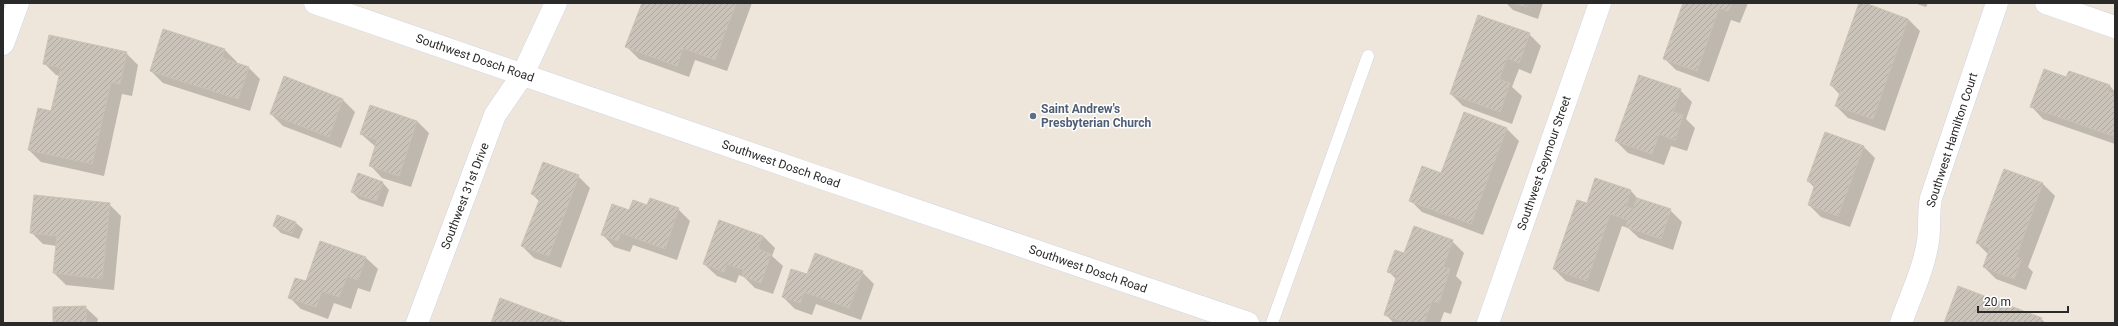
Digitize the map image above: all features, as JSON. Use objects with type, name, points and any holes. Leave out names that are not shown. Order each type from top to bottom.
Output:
[{"type":"street","points":[[3,44],[18,3]]},
{"type":"street","name":"Southwest Dosch Road","points":[[316,3],[817,177],[1245,322]]},
{"type":"street","name":"Southwest 31st Drive","points":[[417,323],[495,115],[523,74],[556,3]]},
{"type":"street","name":"Southwest Seymour Street","points":[[1488,323],[1600,3]]},
{"type":"street","name":"Southwest Hamilton Court","points":[[1901,323],[1925,256],[1928,240],[1928,212],[1931,198],[1997,3]]},
{"type":"street","points":[[2046,3],[2115,27]]},
{"type":"lane","points":[[1272,323],[1368,56]]},
{"type":"building","points":[[642,3],[736,3],[715,60],[683,48],[677,66],[625,47]]},
{"type":"building","points":[[1513,3],[1527,3],[1526,7]]},
{"type":"building","points":[[1683,3],[1732,3],[1728,11],[1719,8],[1697,71],[1663,59]]},
{"type":"building","points":[[1859,3],[1865,3],[1908,19],[1873,119],[1835,106],[1841,90],[1830,85]]},
{"type":"building","points":[[1478,15],[1530,33],[1519,63],[1507,58],[1499,79],[1510,83],[1500,112],[1450,94]]},
{"type":"building","points":[[163,29],[225,49],[222,58],[249,67],[238,99],[150,71]]},
{"type":"building","points":[[49,35],[127,52],[120,84],[111,82],[92,164],[28,150],[38,108],[51,111],[61,68],[43,64]]},
{"type":"building","points":[[2044,69],[2066,77],[2069,71],[2110,85],[2108,92],[2115,94],[2115,129],[2113,136],[2030,107]]},
{"type":"building","points":[[1639,75],[1681,89],[1673,112],[1683,115],[1675,140],[1659,134],[1652,154],[1615,141]]},
{"type":"building","points":[[284,76],[343,99],[329,137],[270,114]]},
{"type":"building","points":[[370,105],[417,121],[399,176],[369,166],[377,140],[360,134]]},
{"type":"building","points":[[1464,112],[1507,128],[1471,224],[1409,201],[1422,166],[1441,173]]},
{"type":"building","points":[[1825,132],[1864,146],[1838,216],[1808,205],[1815,184],[1807,181]]},
{"type":"building","points":[[543,162],[579,175],[549,256],[521,246],[540,198],[531,194]]},
{"type":"building","points":[[2004,169],[2043,183],[2016,257],[2022,259],[2014,279],[1983,267],[1990,248],[1976,243]]},
{"type":"building","points":[[358,173],[383,182],[376,201],[351,192]]},
{"type":"building","points":[[1595,178],[1631,190],[1626,207],[1633,209],[1637,198],[1671,209],[1661,239],[1626,227],[1628,220],[1610,214],[1587,281],[1553,269],[1577,200],[1587,203]]},
{"type":"building","points":[[34,195],[110,203],[102,279],[53,273],[57,236],[30,233]]},
{"type":"building","points":[[650,198],[679,208],[665,249],[621,233],[618,241],[601,235],[612,204],[629,210],[633,200],[647,205]]},
{"type":"building","points":[[277,215],[296,222],[292,233],[273,226]]},
{"type":"building","points":[[719,220],[763,236],[758,249],[771,254],[761,283],[742,276],[744,270],[727,264],[724,272],[703,264]]},
{"type":"building","points":[[1414,226],[1453,240],[1443,267],[1450,269],[1439,303],[1432,301],[1424,323],[1408,323],[1384,315],[1397,275],[1387,272],[1395,250],[1404,253]]},
{"type":"building","points":[[320,241],[366,257],[358,280],[347,276],[339,297],[322,291],[316,307],[288,298],[295,278],[306,281]]},
{"type":"building","points":[[815,253],[863,271],[849,308],[804,292],[800,303],[782,297],[791,269],[807,274]]},
{"type":"building","points":[[1958,286],[2042,318],[2040,323],[1944,323]]},
{"type":"building","points":[[500,298],[567,323],[491,323]]},
{"type":"building","points":[[86,306],[86,323],[53,323],[53,307]]},
{"type":"place","name":"Saint Andrew's Presbyterian Church","points":[[1033,116]]}]
